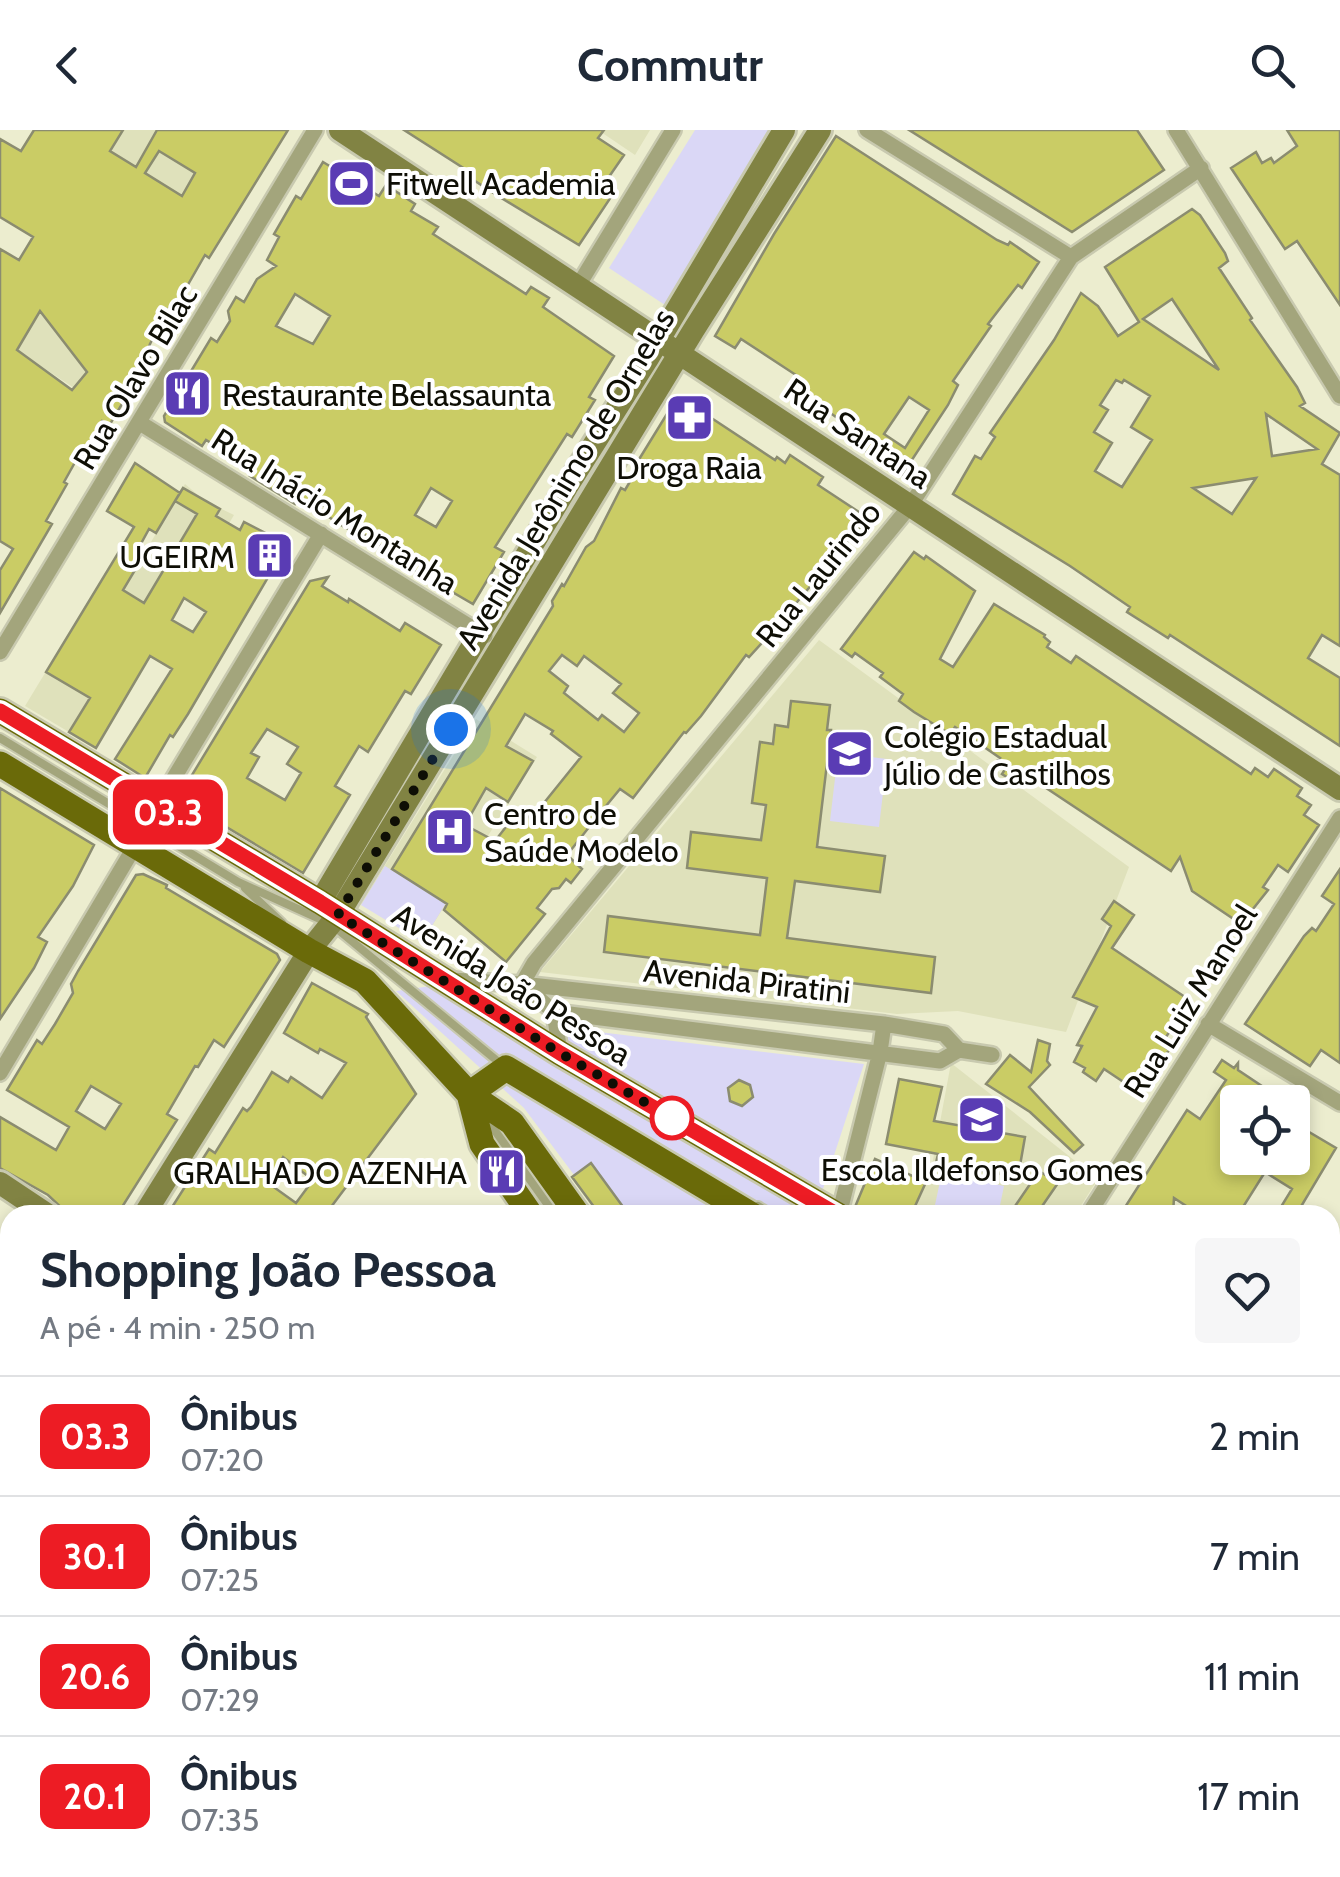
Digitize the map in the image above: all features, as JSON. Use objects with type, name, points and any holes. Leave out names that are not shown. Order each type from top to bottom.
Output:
[{"type":"main road","name":"Avenida João Pessoa","points":[[0,711],[560,1053],[822,1205]]},
{"type":"main road","points":[[0,764],[365,981],[468,1094],[512,1123],[571,1205]]},
{"type":"main road","points":[[468,1094],[506,1068],[735,1205]]},
{"type":"main road","points":[[468,1094],[482,1144],[524,1205]]},
{"type":"street","name":"Rua Olavo Bilac","points":[[0,652],[315,130]]},
{"type":"street","name":"Rua Santana","points":[[340,130],[1340,789]]},
{"type":"street","points":[[578,286],[673,130]]},
{"type":"street","name":"Avenida Jerônimo de Ornelas","points":[[492,640],[566,487],[784,130]]},
{"type":"street","name":"Avenida Jerônimo de Ornelas","points":[[150,1205],[310,951],[407,779],[492,640],[589,502],[820,130]]},
{"type":"street","points":[[867,130],[1071,257]]},
{"type":"street","points":[[1176,130],[1340,396]]},
{"type":"street","name":"Rua Laurindo","points":[[522,984],[534,963],[910,506],[1071,257],[1201,168]]},
{"type":"street","points":[[740,205],[762,219]]},
{"type":"street","name":"Rua Inácio Montanha","points":[[140,423],[492,640]]},
{"type":"street","points":[[566,487],[589,502]]},
{"type":"street","points":[[158,806],[321,534]]},
{"type":"street","name":"Rua Luiz Manoel","points":[[1094,1205],[1340,818]]},
{"type":"street","points":[[0,1073],[135,846]]},
{"type":"street","name":"Avenida Piratini","points":[[445,980],[522,984],[884,1024],[944,1034],[958,1050]]},
{"type":"street","points":[[522,984],[554,1012],[560,1053]]},
{"type":"street","name":"Avenida Piratini","points":[[554,1012],[940,1061],[958,1050],[992,1055]]},
{"type":"street","points":[[842,1205],[884,1024]]},
{"type":"street","points":[[1208,1024],[1340,1103]]},
{"type":"street","points":[[0,1183],[33,1205]]},
{"type":"lane","points":[[0,738],[238,882],[330,914],[506,1068],[588,1105],[756,1205]]},
{"type":"lane","points":[[238,882],[330,914]]},
{"type":"lane","points":[[238,882],[310,951]]},
{"type":"lane","points":[[468,1094],[548,1205]]},
{"type":"shaded area","points":[[99,130],[183,130],[211,147],[175,208],[130,391],[121,406],[81,377],[74,388],[0,339],[0,293]]},
{"type":"shaded area","points":[[598,130],[650,130],[635,155]]},
{"type":"shaded area","points":[[695,130],[768,130],[665,305],[609,268]]},
{"type":"shaded area","points":[[185,484],[205,501],[234,515],[96,748],[25,706],[124,543],[144,554]]},
{"type":"shaded area","name":"Colégio Estadual Júlio de Castilhos","points":[[819,640],[1129,867],[1066,1032],[958,1011],[897,1014],[540,972]]},
{"type":"shaded area","name":"Centro de Saúde Modelo","points":[[476,719],[537,757],[422,942],[361,904]]},
{"type":"shaded area","points":[[838,753],[887,759],[879,827],[830,821]]},
{"type":"shaded area","points":[[385,866],[446,903],[422,942],[361,905]]},
{"type":"shaded area","points":[[431,986],[561,1054],[566,1028],[864,1064],[817,1205],[597,1205],[524,1108],[396,991]]},
{"type":"shaded area","name":"Escola Ildefonso Gomes","points":[[951,1063],[1098,1179],[1081,1205],[917,1205],[930,1176]]},
{"type":"shaded area","points":[[942,1172],[1004,1186],[1000,1205],[935,1205]]},
{"type":"building","points":[[34,130],[123,130],[110,151],[136,167],[157,130],[288,130],[209,258],[205,255],[178,302],[175,300],[167,311],[150,344],[146,355],[150,357],[109,426],[102,421],[81,458],[78,457],[46,521],[52,524],[0,613],[0,570],[13,549],[0,541],[0,249],[19,260],[33,237],[0,217],[0,139],[21,151]],"holes":[[[159,151],[195,173],[182,196],[145,173]],[[40,311],[87,372],[72,390],[17,350]]]},
{"type":"building","points":[[404,130],[604,130],[598,138],[624,155],[604,184],[610,187],[607,192],[613,194],[579,245],[466,175],[468,171]]},
{"type":"building","points":[[909,130],[1137,130],[1164,170],[1072,232]]},
{"type":"building","points":[[1287,130],[1340,130],[1340,305],[1297,241],[1285,249],[1231,168],[1256,152],[1262,163],[1271,158],[1274,163],[1297,146]]},
{"type":"building","points":[[836,136],[997,240],[1008,245],[1010,242],[1039,262],[1022,288],[1018,285],[988,324],[991,326],[953,381],[958,385],[948,405],[902,475],[859,447],[865,438],[793,386],[799,377],[741,339],[735,348],[715,336]],"holes":[[[909,397],[929,410],[905,448],[884,434]]]},
{"type":"building","points":[[323,162],[379,196],[386,185],[415,204],[411,211],[438,227],[433,234],[526,294],[531,287],[549,298],[543,307],[614,356],[589,397],[595,400],[572,437],[567,434],[495,547],[504,552],[473,604],[411,568],[354,528],[352,531],[339,524],[326,515],[331,506],[310,505],[298,498],[295,504],[250,476],[255,469],[206,440],[202,446],[165,422],[164,416],[211,338],[217,342],[230,321],[228,311],[236,297],[244,302],[257,279],[276,266],[267,260],[279,237],[274,234],[296,196],[301,199]],"holes":[[[295,294],[330,316],[313,344],[276,326]],[[431,488],[452,501],[436,527],[415,515]]]},
{"type":"building","points":[[1192,209],[1225,253],[1228,261],[1219,268],[1297,387],[1305,403],[1300,406],[1340,433],[1322,464],[1340,475],[1340,646],[1322,635],[1308,658],[1340,678],[1340,746],[1170,635],[1168,638],[1127,612],[1130,607],[1070,566],[953,494],[975,456],[981,459],[995,437],[990,433],[1081,293],[1098,306],[1118,336],[1139,322],[1105,267]],"holes":[[[1172,299],[1219,370],[1143,319]],[[1116,380],[1124,380],[1150,396],[1131,427],[1152,440],[1122,487],[1095,471],[1112,443],[1094,432],[1108,410],[1100,405]],[[1266,414],[1317,449],[1272,456]],[[1256,478],[1232,514],[1193,488]]]},
{"type":"building","points":[[678,396],[775,460],[777,457],[785,463],[790,455],[823,477],[818,485],[868,518],[770,634],[749,657],[746,655],[633,798],[620,789],[601,812],[567,855],[582,869],[571,883],[566,879],[559,888],[552,889],[537,908],[545,914],[506,962],[444,910],[447,904],[392,869],[553,606],[562,584],[594,541],[621,488],[625,490],[641,463],[638,461]],"holes":[[[562,655],[577,666],[584,656],[621,684],[613,693],[639,713],[624,732],[602,715],[598,720],[564,693],[568,686],[549,671]],[[525,714],[553,731],[551,734],[581,757],[531,819],[520,809],[495,841],[465,825],[486,788],[508,802],[533,761],[506,746]]]},
{"type":"building","points":[[135,463],[180,493],[183,488],[220,509],[216,516],[240,530],[244,522],[283,542],[284,550],[188,714],[173,737],[170,735],[145,778],[115,759],[172,669],[150,656],[96,748],[69,732],[90,698],[46,672],[134,527],[107,511]],"holes":[[[175,501],[197,514],[144,603],[123,590],[144,555],[137,551],[149,529],[156,533]],[[184,598],[206,612],[193,632],[172,620]]]},
{"type":"building","points":[[914,552],[924,559],[926,556],[975,591],[940,659],[953,667],[994,604],[1045,635],[1050,642],[1047,647],[1071,663],[1076,656],[1251,774],[1255,768],[1268,777],[1274,769],[1302,788],[1297,796],[1311,805],[1304,815],[1319,825],[1288,872],[1278,865],[1263,887],[1268,890],[1241,924],[1192,891],[1180,857],[1171,871],[1028,776],[1021,786],[1002,774],[1007,766],[1000,758],[955,727],[950,734],[914,712],[899,701],[903,694],[880,677],[883,673],[855,653],[852,657],[841,649]]},
{"type":"building","points":[[328,577],[322,586],[348,602],[349,599],[400,631],[405,623],[441,645],[411,694],[405,691],[368,752],[359,746],[335,786],[350,795],[303,873],[178,798],[310,581]],"holes":[[[267,729],[298,747],[287,764],[301,773],[285,800],[247,778],[259,757],[251,753]]]},
{"type":"building","points":[[791,701],[830,705],[827,730],[831,730],[817,847],[885,856],[880,892],[795,881],[787,938],[935,957],[931,993],[604,952],[608,916],[760,935],[767,878],[687,868],[691,832],[761,840],[766,805],[752,803],[760,742],[773,744],[775,725],[788,727]]},
{"type":"building","points":[[0,788],[94,845],[73,886],[38,937],[47,942],[34,968],[0,1019]]},
{"type":"building","points":[[1340,869],[1340,1063],[1321,1050],[1310,1066],[1245,1024],[1304,936],[1312,928],[1316,931],[1334,904],[1322,896]]},
{"type":"building","points":[[143,874],[277,954],[280,960],[224,1047],[214,1040],[198,1067],[195,1066],[167,1114],[177,1120],[123,1205],[58,1205],[0,1168],[0,1117],[56,1150],[69,1127],[7,1090],[37,1040],[42,1044],[55,1024],[73,993],[71,984],[136,875]],"holes":[[[91,1086],[121,1104],[105,1129],[76,1111]]]},
{"type":"building","points":[[1114,901],[1134,915],[1112,948],[1191,1001],[1161,1044],[1169,1050],[1140,1093],[1104,1069],[1096,1081],[1074,1062],[1082,1046],[1077,1045],[1097,1007],[1073,997],[1111,926],[1102,919]]},
{"type":"building","points":[[312,983],[368,1014],[366,1017],[416,1094],[333,1205],[173,1205],[209,1149],[215,1153],[272,1072],[288,1082],[291,1077],[322,1098],[346,1063],[320,1049],[318,1053],[284,1033]],"holes":[[[283,1157],[313,1180],[296,1203],[268,1183]]]},
{"type":"building","points":[[1038,1040],[1050,1044],[1050,1065],[1029,1087],[1083,1145],[1074,1153],[1030,1112],[986,1084],[1010,1055],[1031,1072]]},
{"type":"building","points":[[1222,1060],[1234,1068],[1238,1063],[1238,1070],[1260,1085],[1223,1085],[1226,1080],[1214,1072]]},
{"type":"building","points":[[899,1079],[942,1087],[934,1121],[1025,1137],[1018,1177],[936,1163],[938,1154],[886,1144]]},
{"type":"building","points":[[739,1080],[750,1085],[753,1097],[742,1106],[730,1101],[728,1088]]},
{"type":"building","points":[[1220,1089],[1220,1175],[1263,1175],[1244,1205],[1185,1205],[1174,1198],[1174,1205],[1126,1205],[1187,1110],[1200,1119]]},
{"type":"building","points":[[1310,1133],[1336,1148],[1302,1205],[1282,1205],[1292,1189],[1270,1175],[1310,1175]]},
{"type":"building","points":[[875,1159],[926,1182],[916,1205],[856,1205]]},
{"type":"building","points":[[591,1163],[622,1205],[593,1205],[572,1177]]},
{"type":"building","points":[[1039,1171],[1058,1183],[1043,1205],[1016,1205]]},
{"type":"bus line","name":"03.3","points":[[0,711],[320,902],[560,1053],[821,1205]]},
{"type":"place","name":"Fitwell Academia","points":[[351,183]]},
{"type":"place","name":"Restaurante Belassaunta","points":[[187,394]]},
{"type":"place","name":"Droga Raia","points":[[689,417]]},
{"type":"place","name":"UGEIRM","points":[[270,556]]},
{"type":"place","name":"Colégio Estadual Júlio de Castilhos","points":[[849,754]]},
{"type":"place","name":"Centro de Saúde Modelo","points":[[449,831]]},
{"type":"place","name":"Escola Ildefonso Gomes","points":[[982,1119]]},
{"type":"place","name":"GRALHADO AZENHA","points":[[502,1172]]},
{"type":"route","points":[[451,729],[338,915],[672,1118]]}]
